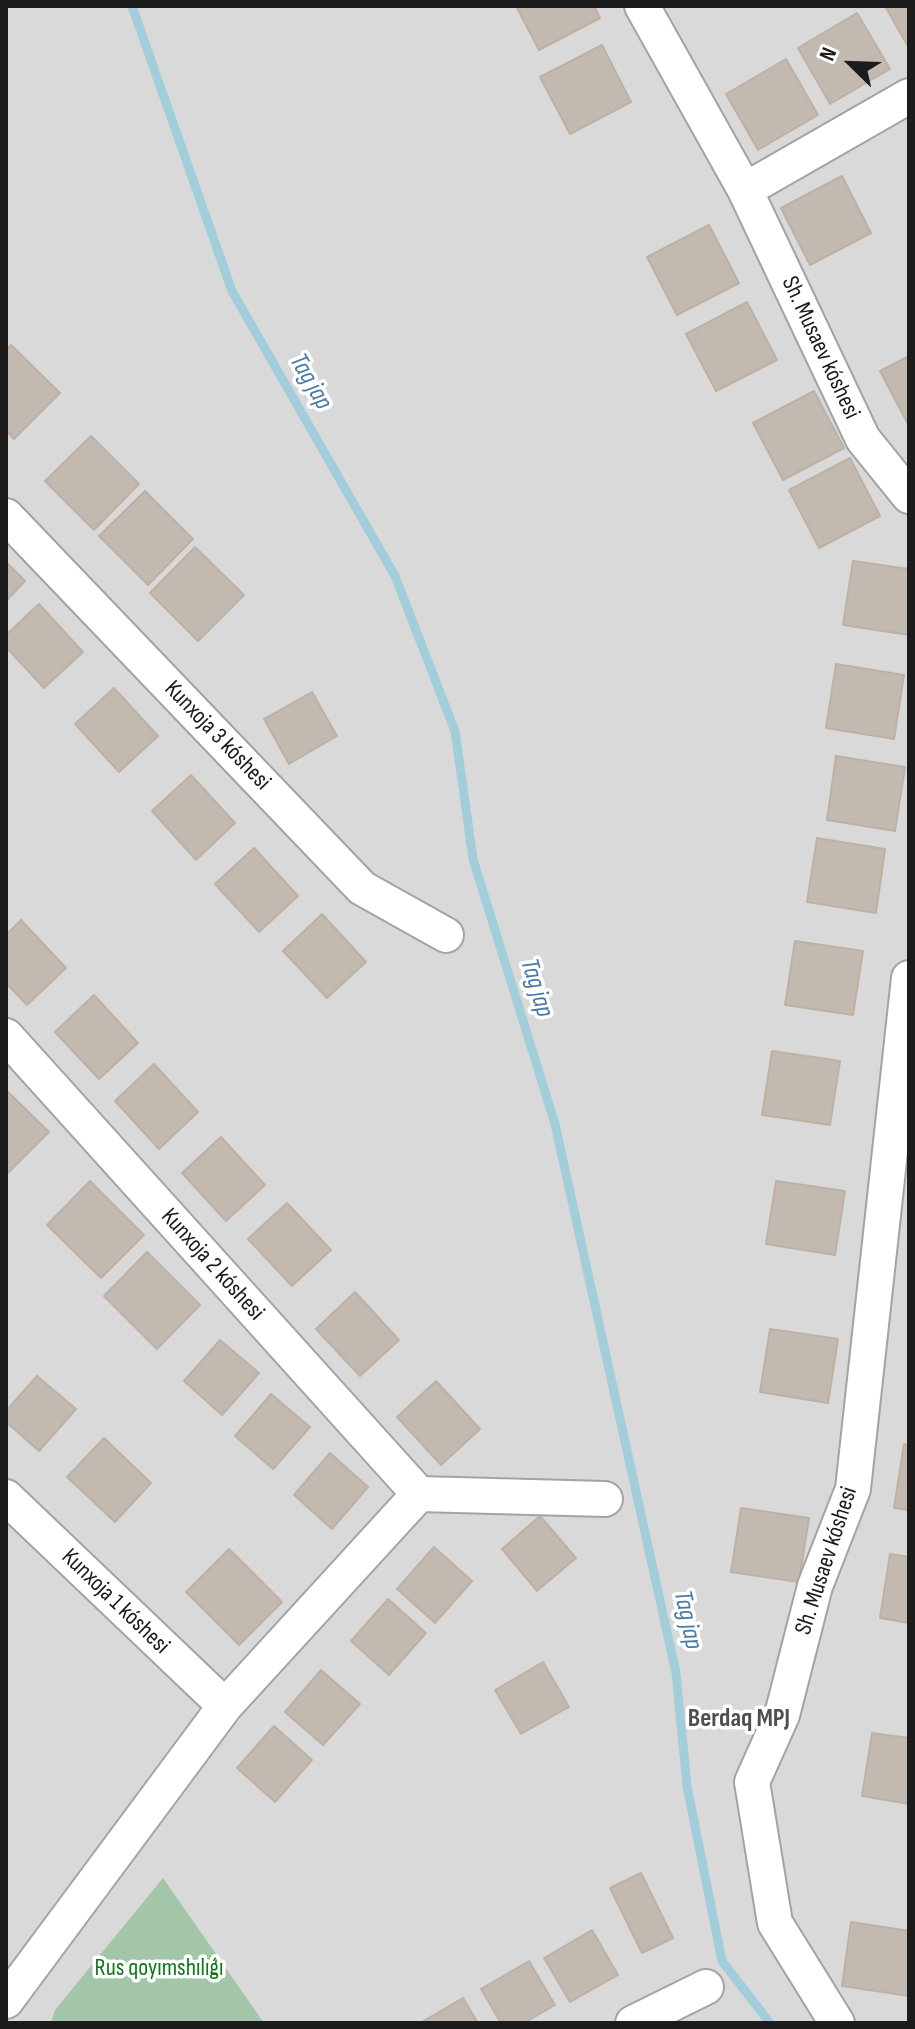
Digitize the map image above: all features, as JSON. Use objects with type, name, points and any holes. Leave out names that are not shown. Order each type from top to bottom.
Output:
[{"type":"street","name":"Sh. Musaev kóshesi","points":[[642,6],[745,190],[863,439],[909,496]]},
{"type":"street","points":[[745,190],[909,96]]},
{"type":"street","name":"Kunxoja 3 kóshesi","points":[[6,516],[362,888],[446,935]]},
{"type":"street","name":"Sh. Musaev kóshesi","points":[[837,2023],[775,1923],[752,1782],[782,1715],[815,1586],[853,1489],[909,978]]},
{"type":"street","name":"Kunxoja 2 kóshesi","points":[[6,1036],[419,1494]]},
{"type":"street","points":[[6,2001],[225,1706],[419,1494],[605,1499]]},
{"type":"street","name":"Kunxoja 1 kóshesi","points":[[6,1497],[225,1706]]},
{"type":"street","points":[[633,2023],[706,1987]]},
{"type":"shaded area","points":[[6,6],[909,6],[909,2023],[6,2023]]},
{"type":"green space","name":"Rus qoyımshılıǵı","points":[[163,1878],[264,2023],[51,2023],[55,2010]]},
{"type":"building","points":[[516,6],[594,6],[600,18],[539,50]]},
{"type":"building","points":[[885,6],[909,6],[909,48]]},
{"type":"building","points":[[857,13],[890,69],[830,104],[798,48]]},
{"type":"building","points":[[602,45],[631,102],[570,134],[540,77]]},
{"type":"building","points":[[786,59],[818,115],[758,150],[726,94]]},
{"type":"building","points":[[842,176],[871,233],[810,265],[781,208]]},
{"type":"building","points":[[709,225],[739,283],[677,315],[647,257]]},
{"type":"building","points":[[747,302],[777,360],[716,391],[686,334]]},
{"type":"building","points":[[11,345],[60,393],[14,439],[6,431],[6,350]]},
{"type":"building","points":[[909,356],[909,426],[880,371]]},
{"type":"building","points":[[814,391],[844,448],[783,480],[753,423]]},
{"type":"building","points":[[91,436],[139,484],[94,530],[45,481]]},
{"type":"building","points":[[850,458],[880,516],[819,548],[789,490]]},
{"type":"building","points":[[145,491],[193,539],[148,585],[99,536]]},
{"type":"building","points":[[195,547],[244,595],[198,641],[150,593]]},
{"type":"building","points":[[853,561],[909,569],[909,635],[843,625]]},
{"type":"building","points":[[6,562],[25,581],[6,601]]},
{"type":"building","points":[[39,604],[83,652],[44,688],[6,647],[6,635]]},
{"type":"building","points":[[836,664],[904,675],[894,739],[826,728]]},
{"type":"building","points":[[114,688],[158,736],[119,772],[75,724]]},
{"type":"building","points":[[312,692],[337,736],[289,764],[264,719]]},
{"type":"building","points":[[836,756],[905,767],[895,831],[827,820]]},
{"type":"building","points":[[191,775],[235,823],[196,860],[152,811]]},
{"type":"building","points":[[817,838],[885,849],[876,913],[807,902]]},
{"type":"building","points":[[254,848],[298,896],[259,932],[215,884]]},
{"type":"building","points":[[322,914],[366,962],[327,998],[283,951]]},
{"type":"building","points":[[21,920],[66,968],[27,1005],[6,983],[6,935]]},
{"type":"building","points":[[795,941],[863,951],[853,1015],[785,1005]]},
{"type":"building","points":[[94,995],[138,1043],[99,1079],[55,1032]]},
{"type":"building","points":[[772,1051],[840,1061],[830,1125],[762,1115]]},
{"type":"building","points":[[154,1064],[198,1112],[159,1149],[115,1101]]},
{"type":"building","points":[[6,1090],[49,1132],[6,1175]]},
{"type":"building","points":[[221,1137],[265,1185],[226,1221],[182,1173]]},
{"type":"building","points":[[90,1181],[144,1235],[101,1278],[47,1225]]},
{"type":"building","points":[[776,1181],[845,1191],[835,1255],[766,1244]]},
{"type":"building","points":[[287,1203],[331,1250],[292,1286],[248,1239]]},
{"type":"building","points":[[147,1252],[200,1305],[157,1349],[104,1296]]},
{"type":"building","points":[[355,1292],[399,1340],[360,1376],[316,1329]]},
{"type":"building","points":[[770,1329],[838,1339],[828,1403],[760,1392]]},
{"type":"building","points":[[220,1340],[259,1373],[222,1415],[184,1381]]},
{"type":"building","points":[[37,1376],[76,1409],[39,1451],[6,1422],[6,1411]]},
{"type":"building","points":[[436,1381],[480,1429],[441,1465],[397,1417]]},
{"type":"building","points":[[271,1394],[310,1427],[273,1469],[235,1436]]},
{"type":"building","points":[[104,1438],[151,1483],[115,1522],[67,1477]]},
{"type":"building","points":[[904,1444],[909,1445],[909,1510],[894,1508]]},
{"type":"building","points":[[330,1453],[368,1487],[332,1529],[294,1495]]},
{"type":"building","points":[[741,1508],[809,1518],[799,1582],[731,1572]]},
{"type":"building","points":[[540,1516],[576,1558],[537,1591],[502,1549]]},
{"type":"building","points":[[434,1547],[472,1581],[435,1623],[397,1589]]},
{"type":"building","points":[[229,1549],[282,1602],[239,1645],[186,1592]]},
{"type":"building","points":[[890,1554],[909,1557],[909,1623],[880,1618]]},
{"type":"building","points":[[388,1599],[426,1633],[389,1675],[351,1641]]},
{"type":"building","points":[[543,1662],[569,1707],[521,1734],[495,1690]]},
{"type":"building","points":[[321,1670],[360,1704],[323,1745],[285,1712]]},
{"type":"building","points":[[274,1726],[312,1760],[275,1802],[237,1768]]},
{"type":"building","points":[[872,1733],[909,1738],[909,1804],[862,1796]]},
{"type":"building","points":[[641,1873],[673,1938],[642,1953],[610,1888]]},
{"type":"building","points":[[851,1922],[909,1931],[909,1996],[842,1986]]},
{"type":"building","points":[[592,1930],[618,1975],[570,2002],[544,1958]]},
{"type":"building","points":[[529,1961],[555,2005],[524,2023],[501,2023],[481,1989]]},
{"type":"building","points":[[463,1998],[478,2023],[420,2023]]},
{"type":"waterway","name":"Tag jap","points":[[132,6],[232,291],[395,576],[455,731],[473,859],[555,1124],[676,1673],[687,1786],[722,1961],[770,2023]]},
{"type":"district","name":"Berdaq MPJ","points":[[739,1719]]}]
